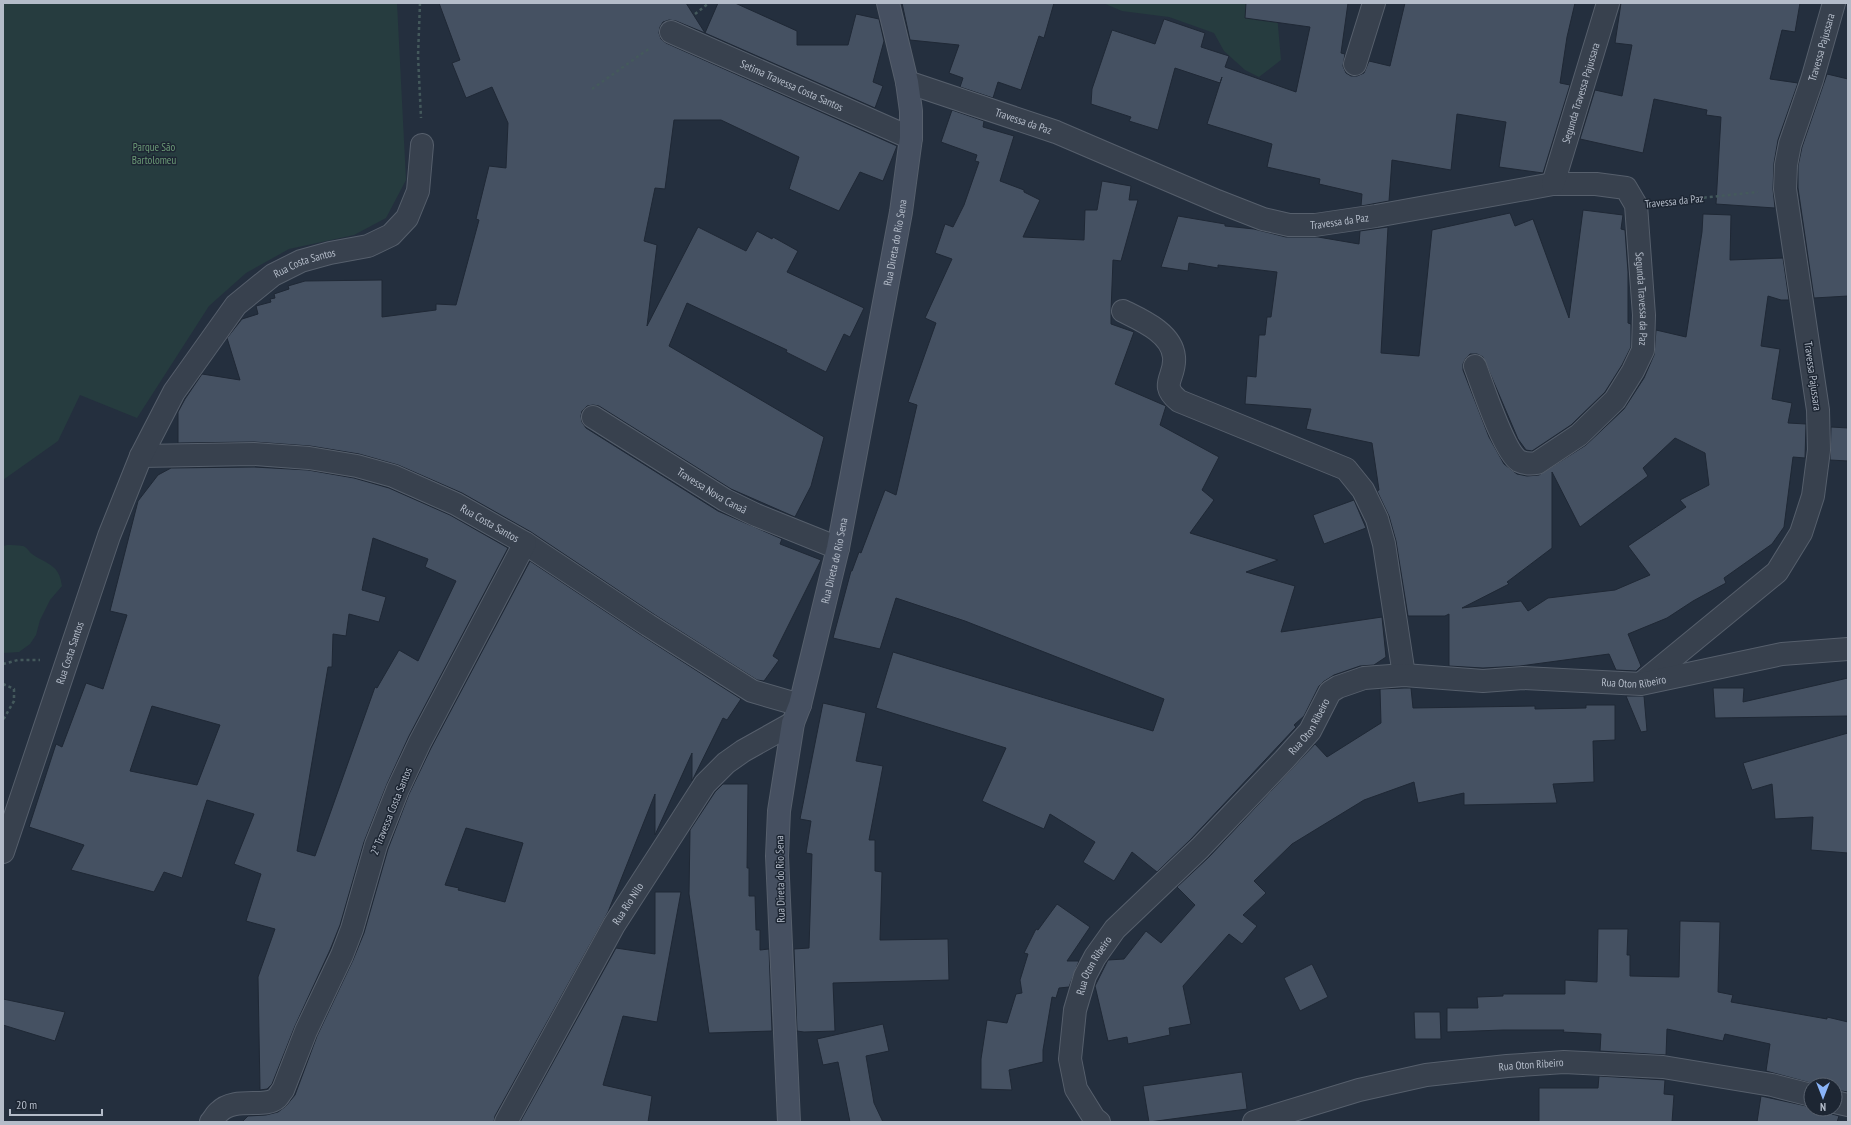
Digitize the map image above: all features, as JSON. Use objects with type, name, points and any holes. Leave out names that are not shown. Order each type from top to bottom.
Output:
[{"type":"main road","name":"Rua Direta do Rio Sena","points":[[789,1122],[777,856],[779,811],[797,714],[838,548],[901,212],[911,138],[911,111],[907,82],[888,3]]},
{"type":"street","points":[[1355,64],[1374,3]]},
{"type":"street","name":"Segunda Travessa Pajussara","points":[[1553,184],[1608,3]]},
{"type":"street","name":"Travessa Pajussara","points":[[1641,684],[1777,572],[1801,533],[1813,496],[1819,450],[1818,410],[1785,189],[1786,165],[1790,144],[1812,80],[1834,3]]},
{"type":"street","name":"Setima Travessa Costa Santos","points":[[671,32],[911,138]]},
{"type":"street","name":"Travessa da Paz","points":[[907,82],[1056,132],[1217,201],[1263,219],[1289,225],[1315,225],[1376,216],[1553,184],[1596,184],[1626,188],[1636,205]]},
{"type":"street","name":"Rua Costa Santos","points":[[3,852],[109,536],[142,456],[174,392],[236,305],[273,275],[301,261],[330,253],[368,246],[391,235],[407,218],[418,191],[422,145]]},
{"type":"street","name":"Segunda Travessa da Paz","points":[[1475,366],[1502,436],[1518,460],[1529,464],[1537,463],[1579,435],[1615,400],[1633,371],[1643,350],[1644,314],[1636,205]]},
{"type":"street","points":[[1123,311],[1142,320],[1160,332],[1169,343],[1174,355],[1174,366],[1169,387],[1170,394],[1179,401],[1346,469],[1363,490],[1377,520],[1384,544],[1404,675]]},
{"type":"street","name":"Travessa Nova Canaã","points":[[593,417],[725,500],[756,515],[838,548]]},
{"type":"street","name":"Rua Costa Santos","points":[[142,456],[254,454],[309,458],[357,466],[393,476],[456,504],[525,543],[648,625],[752,691],[797,714]]},
{"type":"street","name":"2ª Travessa Costa Santos","points":[[211,1122],[219,1111],[227,1107],[237,1103],[269,1102],[277,1098],[283,1090],[306,1031],[342,955],[352,929],[376,845],[398,789],[420,742],[525,543]]},
{"type":"street","name":"Rua Oton Ribeiro","points":[[1099,1122],[1094,1118],[1076,1089],[1070,1059],[1075,1010],[1085,976],[1095,957],[1115,929],[1200,848],[1310,731],[1330,692],[1338,687],[1364,678],[1404,675],[1483,681],[1523,678],[1641,684],[1782,654],[1848,649]]},
{"type":"street","name":"Rua Rio Nilo","points":[[506,1122],[614,925],[704,784],[726,763],[743,750],[797,714]]},
{"type":"street","name":"Rua Oton Ribeiro","points":[[1254,1122],[1359,1090],[1426,1075],[1507,1066],[1564,1062],[1663,1067],[1772,1085],[1803,1094]]},
{"type":"path","points":[[420,3],[418,56],[422,145]]},
{"type":"path","name":"Travessa da Paz","points":[[1636,205],[1785,189]]},
{"type":"path","points":[[3,664],[18,660],[68,659]]},
{"type":"path","points":[[3,684],[14,689],[14,701],[3,720]]},
{"type":"green space","name":"Parque São Bartolomeu","points":[[3,3],[397,3],[406,180],[386,218],[354,235],[289,249],[246,273],[209,306],[137,418],[80,395],[58,441],[3,480]]},
{"type":"green space","points":[[1103,3],[1276,3],[1281,60],[1259,77],[1245,70],[1224,51],[1214,33],[1169,17],[1122,11]]},
{"type":"green space","points":[[19,545],[27,548],[32,554],[52,566],[61,579],[62,586],[50,600],[40,620],[36,635],[30,644],[19,652],[3,653],[3,546]]},
{"type":"building","points":[[439,3],[686,3],[705,33],[676,21],[669,20],[663,22],[659,33],[661,39],[666,43],[897,146],[883,181],[860,172],[839,211],[789,189],[799,157],[721,120],[674,120],[665,189],[655,188],[644,241],[657,245],[647,326],[698,227],[746,251],[757,231],[772,239],[773,237],[798,251],[787,272],[864,308],[850,337],[844,334],[826,372],[786,352],[787,350],[687,303],[669,346],[824,437],[811,486],[795,517],[731,489],[599,406],[587,406],[582,411],[582,422],[586,428],[718,511],[782,539],[780,544],[821,560],[773,656],[779,660],[764,681],[757,680],[655,615],[531,532],[462,493],[398,465],[359,454],[310,446],[254,442],[178,443],[178,412],[202,374],[240,380],[227,338],[242,319],[258,314],[256,306],[271,302],[270,299],[275,298],[274,294],[289,289],[288,286],[305,281],[382,280],[382,317],[436,310],[436,304],[456,305],[479,220],[476,219],[489,166],[506,168],[508,123],[492,87],[466,98],[452,63],[460,60]]},
{"type":"building","points":[[718,3],[735,3],[797,31],[797,45],[848,45],[856,14],[879,19],[884,41],[873,82],[883,86],[875,108],[705,33]]},
{"type":"building","points":[[902,3],[1054,3],[1044,38],[1039,36],[1021,90],[998,82],[993,98],[960,87],[963,78],[949,73],[959,45],[910,40]]},
{"type":"building","points":[[1246,3],[1348,3],[1341,53],[1345,54],[1343,66],[1346,73],[1351,76],[1357,76],[1364,73],[1369,61],[1390,66],[1405,3],[1575,3],[1567,37],[1560,83],[1570,85],[1543,173],[1499,167],[1506,122],[1457,114],[1451,170],[1392,160],[1389,201],[1361,206],[1362,194],[1319,184],[1320,179],[1267,167],[1272,144],[1207,124],[1222,77],[1220,83],[1175,68],[1158,130],[1129,121],[1131,117],[1091,104],[1092,89],[1112,30],[1155,44],[1164,19],[1205,33],[1201,47],[1229,56],[1225,67],[1296,92],[1310,27],[1245,18]]},
{"type":"building","points":[[1621,3],[1800,3],[1795,32],[1782,30],[1770,79],[1798,83],[1778,140],[1774,163],[1773,189],[1775,208],[1716,204],[1721,117],[1706,115],[1707,110],[1654,99],[1643,153],[1580,139],[1595,90],[1622,96],[1632,45],[1615,43]]},
{"type":"building","points":[[1827,74],[1848,79],[1848,296],[1814,298],[1798,188],[1798,166],[1802,147]]},
{"type":"building","points":[[952,110],[984,121],[983,127],[1014,136],[1000,181],[1024,190],[1024,192],[1040,200],[1023,237],[1084,240],[1085,210],[1097,210],[1102,181],[1131,186],[1129,200],[1138,200],[1121,261],[1113,260],[1111,324],[1134,332],[1115,384],[1166,406],[1160,425],[1219,457],[1202,490],[1214,500],[1190,533],[1278,560],[1246,572],[1295,586],[1281,632],[1382,617],[1386,657],[1374,665],[1360,666],[1334,675],[1323,682],[1319,686],[1304,716],[1294,725],[1296,727],[1191,839],[1157,872],[1132,852],[1114,881],[1083,862],[1095,842],[1050,814],[1044,829],[982,801],[1006,748],[876,708],[893,652],[1153,731],[1164,699],[965,621],[896,598],[880,649],[833,638],[851,571],[859,552],[861,553],[885,490],[896,495],[917,405],[908,402],[936,323],[925,318],[952,259],[935,253],[945,224],[953,227],[964,205],[979,162],[975,161],[977,155],[941,142]]},
{"type":"building","points":[[1583,210],[1623,215],[1621,229],[1625,230],[1628,272],[1628,323],[1631,324],[1631,347],[1622,365],[1605,392],[1571,425],[1532,451],[1526,450],[1518,439],[1483,357],[1477,354],[1470,354],[1463,364],[1463,370],[1489,437],[1504,464],[1517,474],[1527,476],[1539,475],[1586,445],[1624,409],[1644,378],[1654,355],[1656,330],[1686,337],[1702,232],[1703,214],[1731,215],[1730,260],[1783,258],[1789,300],[1781,300],[1768,296],[1761,346],[1780,349],[1772,399],[1792,403],[1788,423],[1806,424],[1805,458],[1793,457],[1784,527],[1772,544],[1724,578],[1726,583],[1693,601],[1667,618],[1628,634],[1641,666],[1636,671],[1616,670],[1609,654],[1520,666],[1483,668],[1449,666],[1449,614],[1445,616],[1408,616],[1396,541],[1389,516],[1377,491],[1379,490],[1372,443],[1306,429],[1311,409],[1245,404],[1247,376],[1256,377],[1259,335],[1265,335],[1267,317],[1271,317],[1277,272],[1218,265],[1218,268],[1189,263],[1188,271],[1161,267],[1178,216],[1225,224],[1225,226],[1254,229],[1286,237],[1318,237],[1359,244],[1360,231],[1388,227],[1381,353],[1419,356],[1432,230],[1510,213],[1515,226],[1533,219],[1569,318]],"holes":[[[1675,438],[1705,453],[1709,485],[1680,500],[1686,507],[1628,546],[1650,575],[1615,590],[1548,598],[1528,611],[1521,601],[1462,608],[1509,584],[1507,582],[1552,548],[1552,472],[1580,527],[1648,476],[1643,468]]]},
{"type":"building","points":[[1831,427],[1848,428],[1848,461],[1830,460]]},
{"type":"building","points":[[254,467],[308,470],[354,478],[389,488],[450,515],[508,548],[409,736],[387,784],[364,842],[340,925],[295,1026],[272,1084],[267,1089],[260,1090],[258,977],[275,929],[246,921],[261,874],[234,864],[254,814],[207,800],[182,878],[164,872],[154,892],[71,870],[84,845],[29,827],[56,744],[62,747],[86,683],[103,689],[127,615],[110,611],[138,501],[158,475],[171,468]],"holes":[[[373,538],[428,559],[425,567],[456,581],[418,661],[399,650],[377,688],[375,687],[315,856],[297,851],[328,667],[332,667],[333,634],[346,636],[349,614],[379,622],[386,597],[362,590]],[[152,706],[220,725],[197,785],[130,771]]]},
{"type":"building","points":[[1354,500],[1366,528],[1324,544],[1313,515]]},
{"type":"building","points":[[530,561],[741,699],[727,720],[723,718],[692,781],[692,753],[655,835],[655,794],[608,912],[495,1116],[494,1122],[242,1122],[248,1116],[266,1115],[278,1112],[286,1106],[295,1095],[317,1036],[353,960],[364,933],[388,849],[409,794],[431,748]],"holes":[[[466,828],[523,843],[505,902],[458,890],[459,888],[445,885]]]},
{"type":"building","points":[[1848,678],[1848,716],[1715,718],[1713,688],[1744,688],[1743,702]]},
{"type":"building","points":[[1411,688],[1413,708],[1535,706],[1535,709],[1586,708],[1586,705],[1615,705],[1615,740],[1593,741],[1594,782],[1553,784],[1557,803],[1464,805],[1464,793],[1418,803],[1414,782],[1364,800],[1292,844],[1254,881],[1266,893],[1243,915],[1257,926],[1242,944],[1229,934],[1183,986],[1191,1024],[1169,1028],[1170,1035],[1128,1044],[1127,1037],[1108,1041],[1095,986],[1108,960],[1124,959],[1146,931],[1161,943],[1195,905],[1177,887],[1209,857],[1315,744],[1327,757],[1381,723],[1380,689]]},
{"type":"building","points":[[1626,696],[1644,696],[1647,731],[1641,732]]},
{"type":"building","points":[[823,703],[866,713],[856,761],[883,766],[869,840],[875,840],[875,871],[882,872],[880,940],[948,939],[949,980],[833,983],[835,1031],[804,1032],[797,1031],[794,949],[809,948],[812,854],[806,853],[811,821],[800,819]]},
{"type":"building","points":[[1848,733],[1848,853],[1811,850],[1813,817],[1775,819],[1772,784],[1752,790],[1743,763]]},
{"type":"building","points":[[723,784],[748,784],[747,868],[749,868],[749,896],[755,896],[756,930],[760,930],[760,950],[769,949],[772,1031],[709,1033],[689,894],[690,830],[715,792]]},
{"type":"building","points":[[655,892],[681,892],[657,1022],[623,1016],[603,1085],[652,1096],[648,1122],[520,1122],[616,948],[655,954]]},
{"type":"building","points":[[1057,904],[1090,927],[1067,961],[1079,961],[1069,987],[1059,988],[1056,998],[1052,997],[1043,1050],[1043,1062],[1009,1070],[1012,1090],[981,1089],[981,1059],[987,1020],[1007,1023],[1016,994],[1022,993],[1020,980],[1028,954],[1024,953],[1036,929],[1038,930]]},
{"type":"building","points":[[1680,921],[1720,922],[1718,992],[1733,995],[1731,1002],[1827,1019],[1827,1017],[1848,1022],[1848,1092],[1843,1091],[1843,1077],[1803,1077],[1803,1081],[1766,1071],[1770,1044],[1725,1034],[1723,1041],[1667,1029],[1666,1055],[1600,1051],[1601,1034],[1563,1032],[1564,1030],[1447,1032],[1447,1008],[1478,1008],[1477,997],[1503,996],[1503,994],[1565,994],[1565,980],[1597,982],[1598,929],[1628,929],[1627,955],[1630,955],[1630,976],[1679,977]]},
{"type":"building","points":[[1312,964],[1328,997],[1300,1011],[1284,978]]},
{"type":"building","points":[[3,999],[65,1012],[55,1041],[3,1025]]},
{"type":"building","points":[[1414,1012],[1440,1012],[1441,1039],[1415,1039]]},
{"type":"building","points":[[883,1024],[889,1051],[866,1056],[874,1103],[883,1122],[850,1122],[838,1062],[823,1065],[817,1039]]},
{"type":"building","points":[[1242,1072],[1247,1109],[1149,1122],[1143,1086]]},
{"type":"building","points":[[1599,1076],[1665,1080],[1664,1094],[1674,1095],[1672,1122],[1539,1122],[1539,1088],[1598,1088]]},
{"type":"building","points":[[1761,1096],[1803,1105],[1803,1117],[1839,1117],[1837,1122],[1757,1122]]}]
